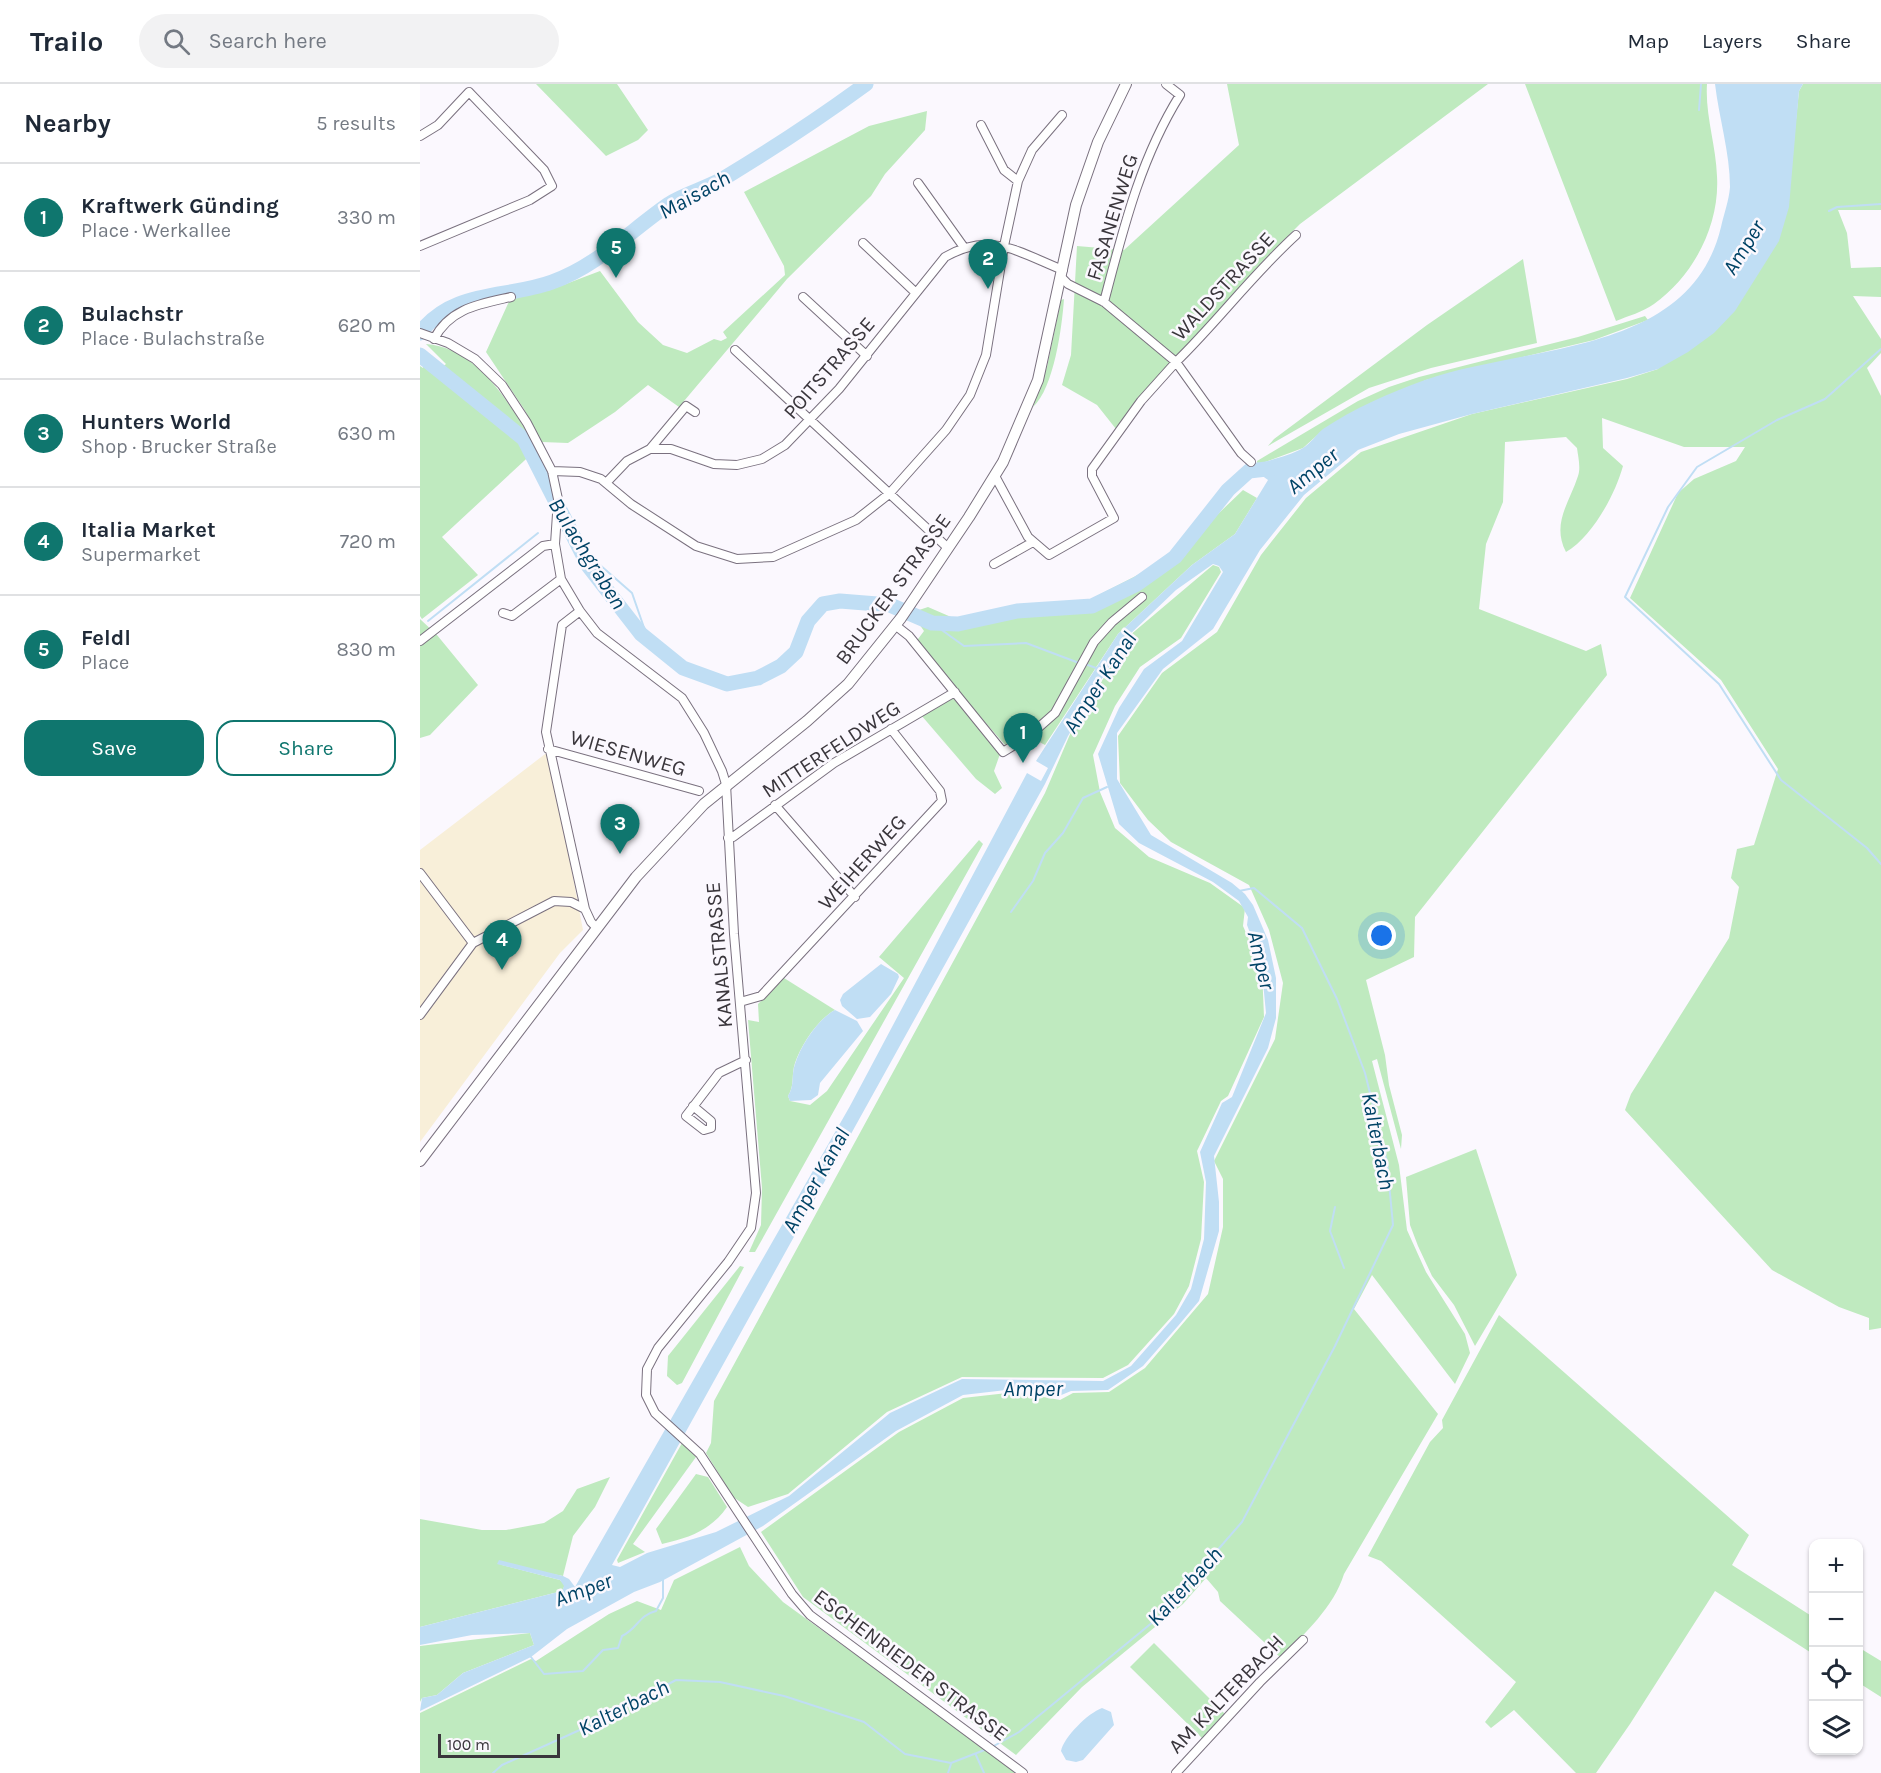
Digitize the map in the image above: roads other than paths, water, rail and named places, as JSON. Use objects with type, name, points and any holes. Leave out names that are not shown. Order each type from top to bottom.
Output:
[{"type":"main road","name":"BRUCKER STRASSE","points":[[420,1161],[596,927],[644,868],[726,784],[828,703],[869,660],[948,548],[995,476],[1018,432],[1038,380],[1087,170],[1126,84]]},
{"type":"street","name":"FASANENWEG","points":[[1104,302],[1142,170],[1180,95],[1166,84]]},
{"type":"street","points":[[420,135],[438,125],[469,92],[544,170],[552,186],[530,200],[420,246]]},
{"type":"street","points":[[552,471],[580,472],[606,483],[631,504],[696,546],[741,560],[773,557],[821,538],[856,520],[889,494],[946,430],[970,395],[986,355],[1004,246],[1018,181],[1032,150],[1062,115]]},
{"type":"street","points":[[981,124],[1004,170],[1018,181]]},
{"type":"street","points":[[918,183],[963,246],[979,243],[1004,246],[1062,273]]},
{"type":"street","name":"WALDSTRASSE","points":[[1033,542],[1044,553],[1054,554],[1114,518],[1092,476],[1092,469],[1141,401],[1176,362],[1216,324],[1259,272],[1296,235]]},
{"type":"street","points":[[863,243],[916,292]]},
{"type":"street","name":"POITSTRASSE","points":[[650,448],[671,449],[714,464],[737,465],[762,459],[785,445],[867,356],[945,256],[963,246]]},
{"type":"street","name":"WALDSTRASSE","points":[[1062,273],[1068,284],[1104,302],[1176,362],[1242,453],[1251,462]]},
{"type":"street","points":[[432,337],[455,313],[477,304],[511,297]]},
{"type":"street","points":[[803,297],[867,356]]},
{"type":"street","points":[[420,333],[448,343],[475,359],[502,385],[527,423],[552,471],[558,500],[555,544],[561,579],[512,616],[503,613]]},
{"type":"street","points":[[735,350],[948,548]]},
{"type":"street","points":[[606,483],[627,461],[650,448],[686,406],[695,412]]},
{"type":"street","points":[[994,564],[1033,542],[1028,537],[995,476]]},
{"type":"street","points":[[420,641],[543,546],[555,544]]},
{"type":"street","name":"KANALSTRASSE","points":[[561,579],[580,611],[597,633],[682,698],[711,747],[726,784],[740,1002],[751,1123]]},
{"type":"street","points":[[898,621],[1003,752],[1029,736],[1054,713],[1081,669],[1094,642],[1112,622],[1142,597]]},
{"type":"street","points":[[580,611],[562,625],[546,732],[585,909],[596,927]]},
{"type":"street","name":"MITTERFELDWEG","points":[[728,838],[733,837],[834,763],[955,692]]},
{"type":"street","name":"WEIHERWEG","points":[[740,1002],[760,996],[855,897],[942,801],[940,791],[891,729]]},
{"type":"street","name":"WIESENWEG","points":[[548,749],[699,792]]},
{"type":"street","points":[[775,805],[855,897]]},
{"type":"street","points":[[420,873],[473,943]]},
{"type":"street","points":[[420,1015],[473,943],[554,901],[571,902],[585,909]]},
{"type":"street","points":[[693,1106],[719,1073],[746,1060]]},
{"type":"street","name":"ESCHENRIEDER STRASSE","points":[[751,1123],[756,1193],[751,1228],[728,1262],[658,1348],[647,1369],[646,1395],[655,1413],[700,1454],[792,1594],[810,1615],[1023,1773]]},
{"type":"street","name":"AM KALTERBACH","points":[[1176,1773],[1260,1682],[1303,1640]]},
{"type":"water","points":[[1715,84],[1803,84],[1799,91],[1789,207],[1779,241],[1735,311],[1714,333],[1688,352],[1658,369],[1472,414],[1399,434],[1358,450],[1304,495],[1260,550],[1213,629],[1163,669],[1117,733],[1117,779],[1151,835],[1232,883],[1245,894],[1253,905],[1268,940],[1276,978],[1276,1018],[1268,1048],[1214,1156],[1219,1202],[1219,1231],[1199,1301],[1143,1366],[1108,1390],[1071,1391],[1059,1396],[1015,1389],[963,1395],[896,1431],[763,1526],[567,1629],[531,1657],[420,1711],[422,1698],[437,1695],[463,1673],[534,1645],[530,1633],[472,1635],[420,1645],[420,1627],[562,1591],[564,1586],[560,1580],[497,1564],[499,1560],[563,1576],[569,1579],[575,1587],[850,1106],[1027,773],[1041,781],[1048,768],[1036,761],[1118,634],[1192,565],[1235,534],[1268,480],[1257,472],[1257,465],[1298,451],[1309,444],[1323,429],[1347,415],[1412,385],[1465,368],[1599,339],[1640,323],[1676,301],[1704,269],[1721,227],[1729,197],[1728,161]],"holes":[[[1213,564],[1219,566],[1223,572],[1182,641],[1144,669],[1119,708],[1098,754],[1119,824],[1139,843],[1213,882],[1239,901],[1248,917],[1247,925],[1261,962],[1266,1013],[1232,1097],[1222,1103],[1200,1152],[1206,1182],[1204,1239],[1191,1289],[1176,1315],[1131,1366],[1103,1381],[962,1379],[890,1413],[789,1496],[716,1532],[647,1553],[620,1567],[612,1565],[1045,784],[1068,736],[1126,638],[1176,590]]]},
{"type":"water","points":[[881,964],[898,974],[899,977],[891,994],[870,1017],[857,1019],[842,1006],[840,1000],[843,994]]},
{"type":"water","points":[[835,1010],[857,1021],[863,1031],[820,1083],[818,1095],[811,1100],[790,1101],[788,1096],[801,1049],[816,1026]]},
{"type":"water","points":[[1102,1708],[1111,1712],[1114,1725],[1083,1760],[1076,1762],[1066,1760],[1061,1751],[1067,1739],[1084,1720]]},
{"type":"waterway","name":"Maisach","points":[[420,333],[433,319],[464,302],[552,282],[584,267],[669,204],[726,177],[797,132],[866,84]]},
{"type":"waterway","points":[[1699,110],[1701,84]]},
{"type":"waterway","points":[[1829,211],[1837,207],[1881,204]]},
{"type":"waterway","points":[[1881,349],[1825,399],[1777,420],[1697,467],[1668,507],[1625,597],[1719,684],[1781,780],[1867,848],[1881,864]]},
{"type":"waterway","name":"Bulachgraben","points":[[420,355],[524,439],[589,567],[641,634],[683,668],[727,684],[758,678],[781,666],[796,652],[808,621],[823,604],[840,601],[890,605],[932,623],[958,624],[1017,611],[1092,606],[1137,584],[1175,557],[1228,490],[1249,471],[1275,468]]},
{"type":"waterway","points":[[428,621],[538,533]]},
{"type":"waterway","points":[[589,567],[600,565],[632,593],[649,642]]},
{"type":"waterway","name":"Bulachgraben","points":[[932,623],[964,646],[1026,643],[1079,663]]},
{"type":"waterway","name":"Bulachgraben","points":[[1085,664],[1096,668]]},
{"type":"waterway","points":[[1011,912],[1033,881],[1045,853],[1063,833],[1083,798],[1107,787]]},
{"type":"waterway","name":"Kalterbach","points":[[992,1747],[1019,1732],[1159,1617],[1242,1522],[1335,1346],[1393,1225],[1387,1162],[1365,1073],[1337,999],[1302,928],[1254,888],[1239,891]]},
{"type":"waterway","points":[[1335,1207],[1330,1231],[1344,1268]]},
{"type":"waterway","points":[[531,1657],[544,1674],[583,1671],[603,1650],[618,1648],[622,1636],[650,1613],[656,1611],[663,1598],[663,1579]]},
{"type":"waterway","name":"Kalterbach","points":[[493,1773],[502,1765],[593,1724],[676,1680],[720,1682],[784,1696],[864,1722],[905,1754],[951,1763],[987,1749]]},
{"type":"waterway","points":[[976,1755],[984,1773]]},
{"type":"waterway","points":[[948,1773],[951,1764]]},
{"type":"place","name":"Feldl","points":[[616,278]]},
{"type":"place","name":"Bulachstr","points":[[988,289]]},
{"type":"place","name":"Kraftwerk Günding","points":[[1023,763]]},
{"type":"place","name":"Hunters World","points":[[620,854]]},
{"type":"place","name":"Italia Market","points":[[502,970]]},
{"type":"water label","name":"Amper","points":[[1743,247]]},
{"type":"water label","name":"Amper","points":[[1312,470]]},
{"type":"water label","name":"Amper Kanal","points":[[1099,682]]},
{"type":"water label","name":"Amper","points":[[1262,960]]},
{"type":"water label","name":"Amper Kanal","points":[[815,1180]]},
{"type":"water label","name":"Amper","points":[[1033,1388]]},
{"type":"water label","name":"Amper","points":[[583,1589]]}]
